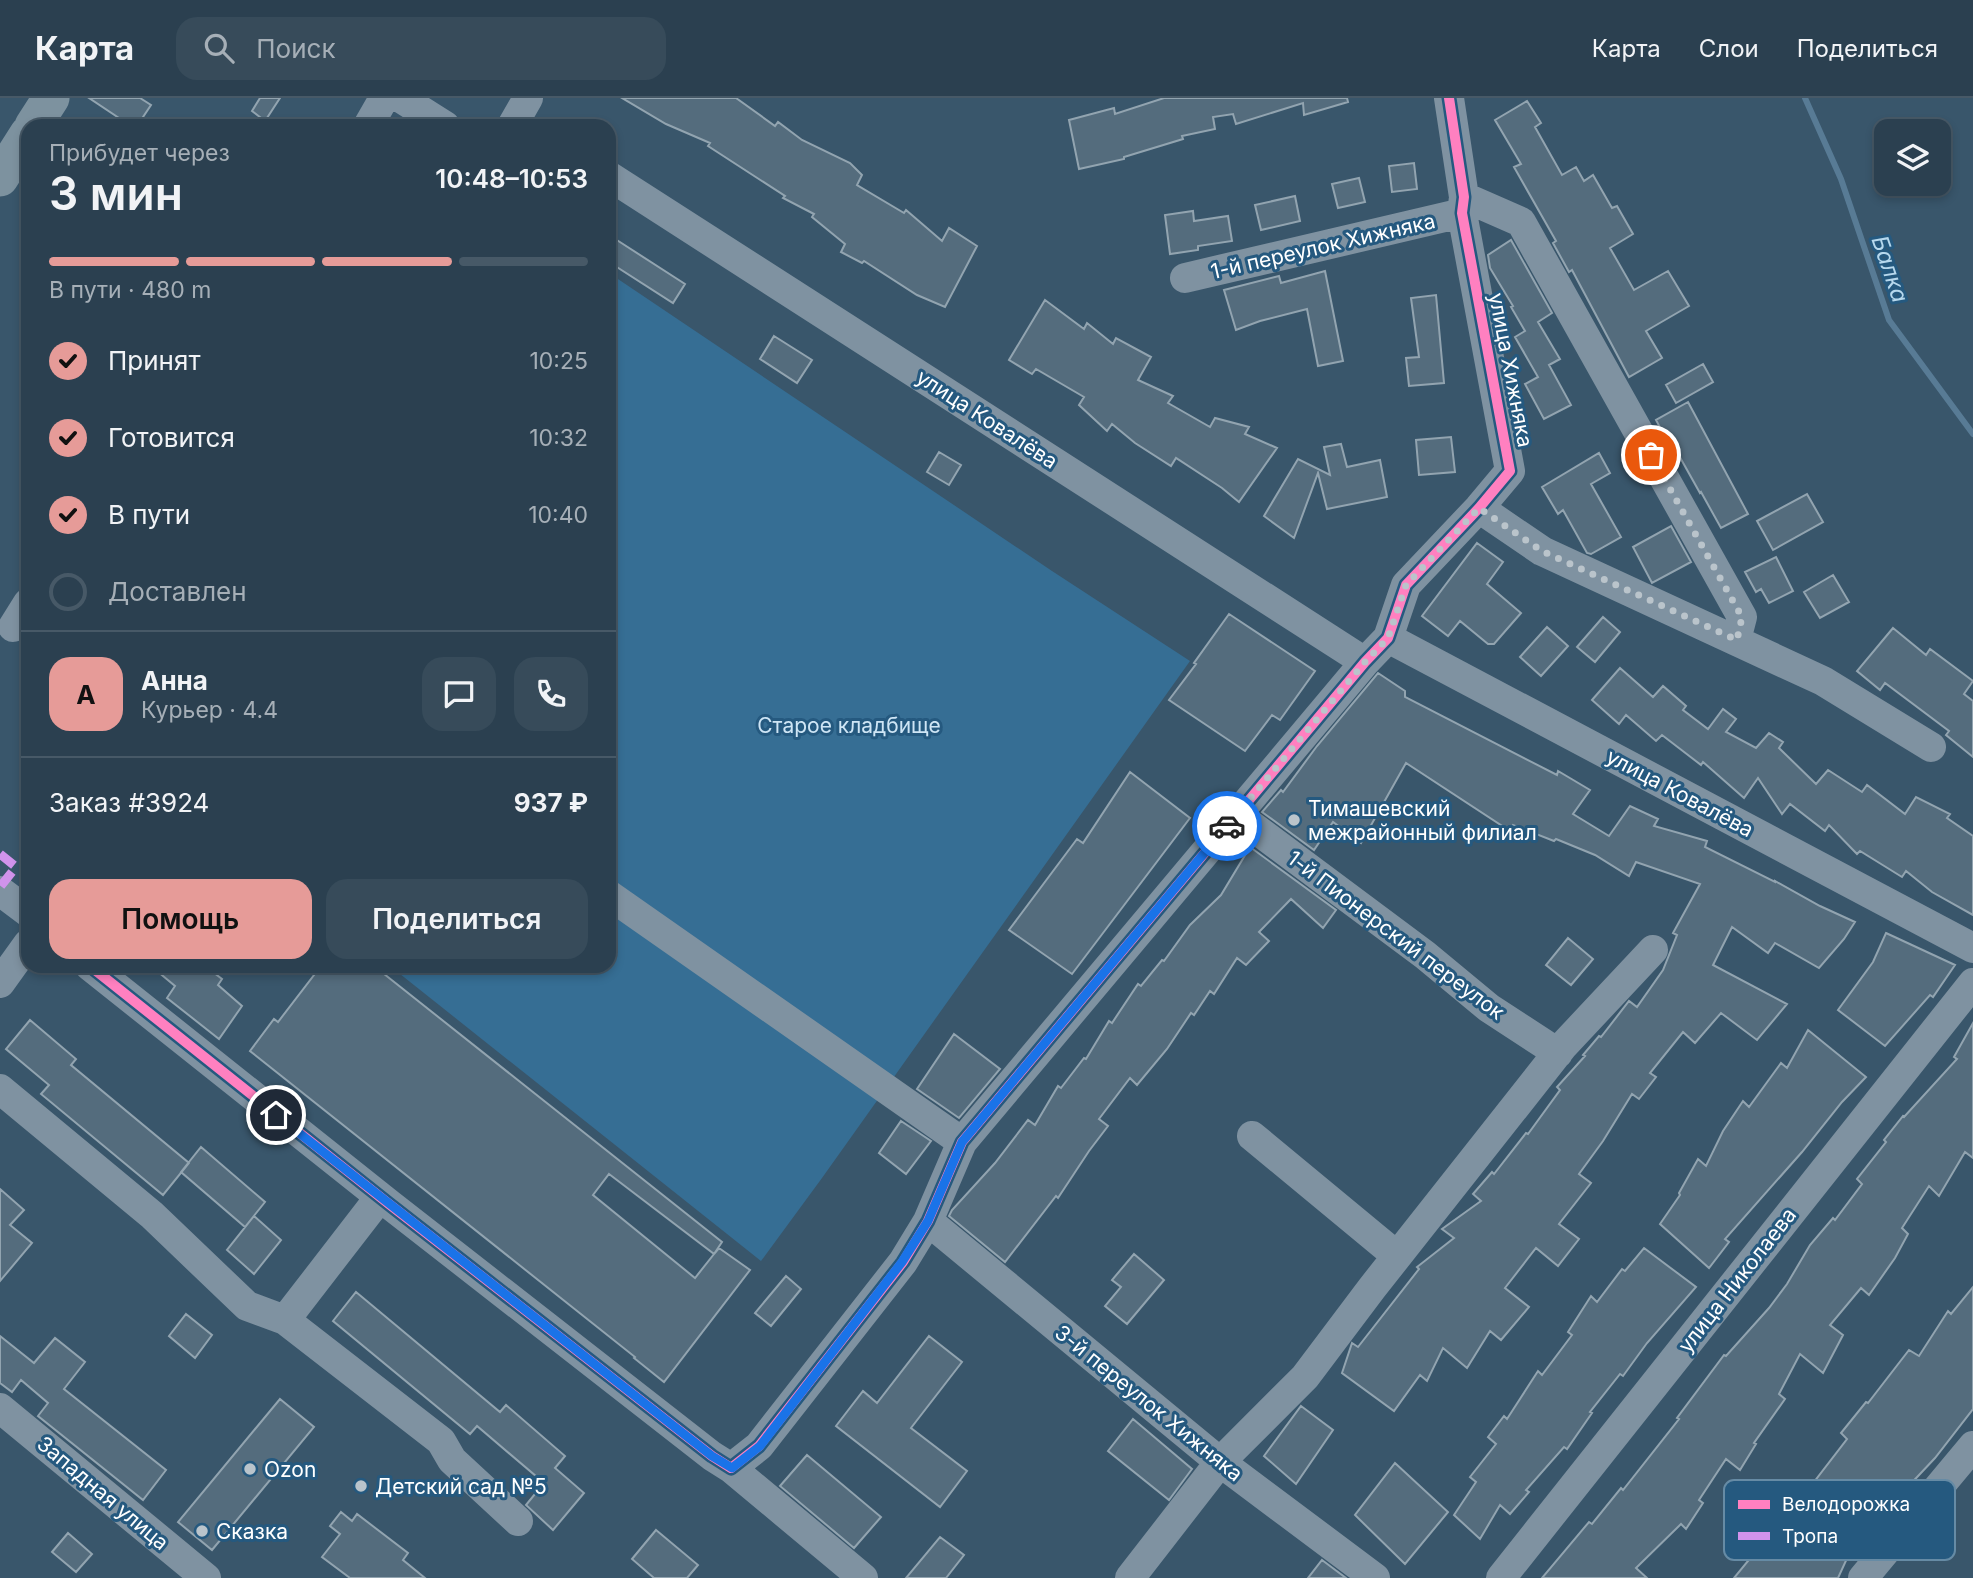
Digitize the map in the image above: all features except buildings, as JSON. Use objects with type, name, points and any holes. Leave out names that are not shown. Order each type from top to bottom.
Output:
[{"type":"main road","points":[[38,119],[51,98]]},
{"type":"main road","points":[[0,178],[21,145]]},
{"type":"street","points":[[372,119],[384,98]]},
{"type":"street","points":[[401,98],[435,119]]},
{"type":"street","name":"улица Хижняка","points":[[732,1468],[760,1446],[902,1262],[928,1221],[962,1142],[1388,638],[1406,585],[1510,471],[1463,205],[1449,98]]},
{"type":"street","name":"улица Ковалёва","points":[[616,180],[1365,662]]},
{"type":"street","points":[[1463,205],[1521,222],[1742,617],[1737,640]]},
{"type":"street","name":"1-й переулок Хижняка","points":[[1185,278],[1463,205]]},
{"type":"street","points":[[1479,508],[1542,551],[1823,681],[1931,747]]},
{"type":"street","name":"улица Ковалёва","points":[[1388,638],[1973,948]]},
{"type":"street","name":"1-й Пионерский переулок","points":[[1237,815],[1425,955],[1489,1008],[1558,1053]]},
{"type":"street","points":[[0,891],[21,907]]},
{"type":"street","points":[[616,900],[962,1142]]},
{"type":"street","points":[[1130,1578],[1220,1462],[1305,1377],[1558,1053],[1653,950]]},
{"type":"street","points":[[0,983],[21,954]]},
{"type":"street","points":[[99,973],[380,1197],[712,1456],[732,1468],[863,1578]]},
{"type":"street","name":"улица Николаева","points":[[1501,1578],[1973,983]]},
{"type":"street","points":[[0,1089],[152,1215],[247,1306],[285,1320],[441,1441],[452,1460],[518,1521]]},
{"type":"street","points":[[1252,1136],[1397,1256]]},
{"type":"street","points":[[285,1320],[380,1197]]},
{"type":"street","name":"3-й переулок Хижняка","points":[[928,1221],[1220,1462],[1375,1578]]},
{"type":"street","name":"Западная улица","points":[[0,1408],[206,1578]]},
{"type":"street","points":[[1945,1480],[1973,1446]]},
{"type":"street","points":[[1863,1578],[1878,1560]]},
{"type":"green space","name":"Старое кладбище","points":[[616,278],[1190,661],[761,1261],[399,973],[616,973]]},
{"type":"waterway","name":"Балка","points":[[1805,98],[1841,179],[1889,320],[1973,434]]},
{"type":"marked path","points":[[0,854],[16,867],[0,887]]},
{"type":"cycle path","points":[[99,973],[389,1204],[712,1456],[731,1468],[759,1446],[903,1262],[928,1221],[962,1142],[1388,638],[1406,585],[1510,471],[1462,213],[1464,197],[1449,98]]},
{"type":"way so far","points":[[1227,826],[1388,638],[1406,585],[1479,508],[1542,551],[1737,640],[1742,617],[1651,455]]},
{"type":"place","name":"Тимашевский межрайонный филиал","points":[[1294,820]]},
{"type":"place","name":"Ozon","points":[[250,1469]]},
{"type":"place","name":"Детский сад №5","points":[[361,1486]]},
{"type":"place","name":"Сказка","points":[[202,1531]]},
{"type":"route","points":[[276,1115],[712,1456],[732,1468],[760,1446],[902,1262],[928,1221],[962,1142],[1227,826]]}]
